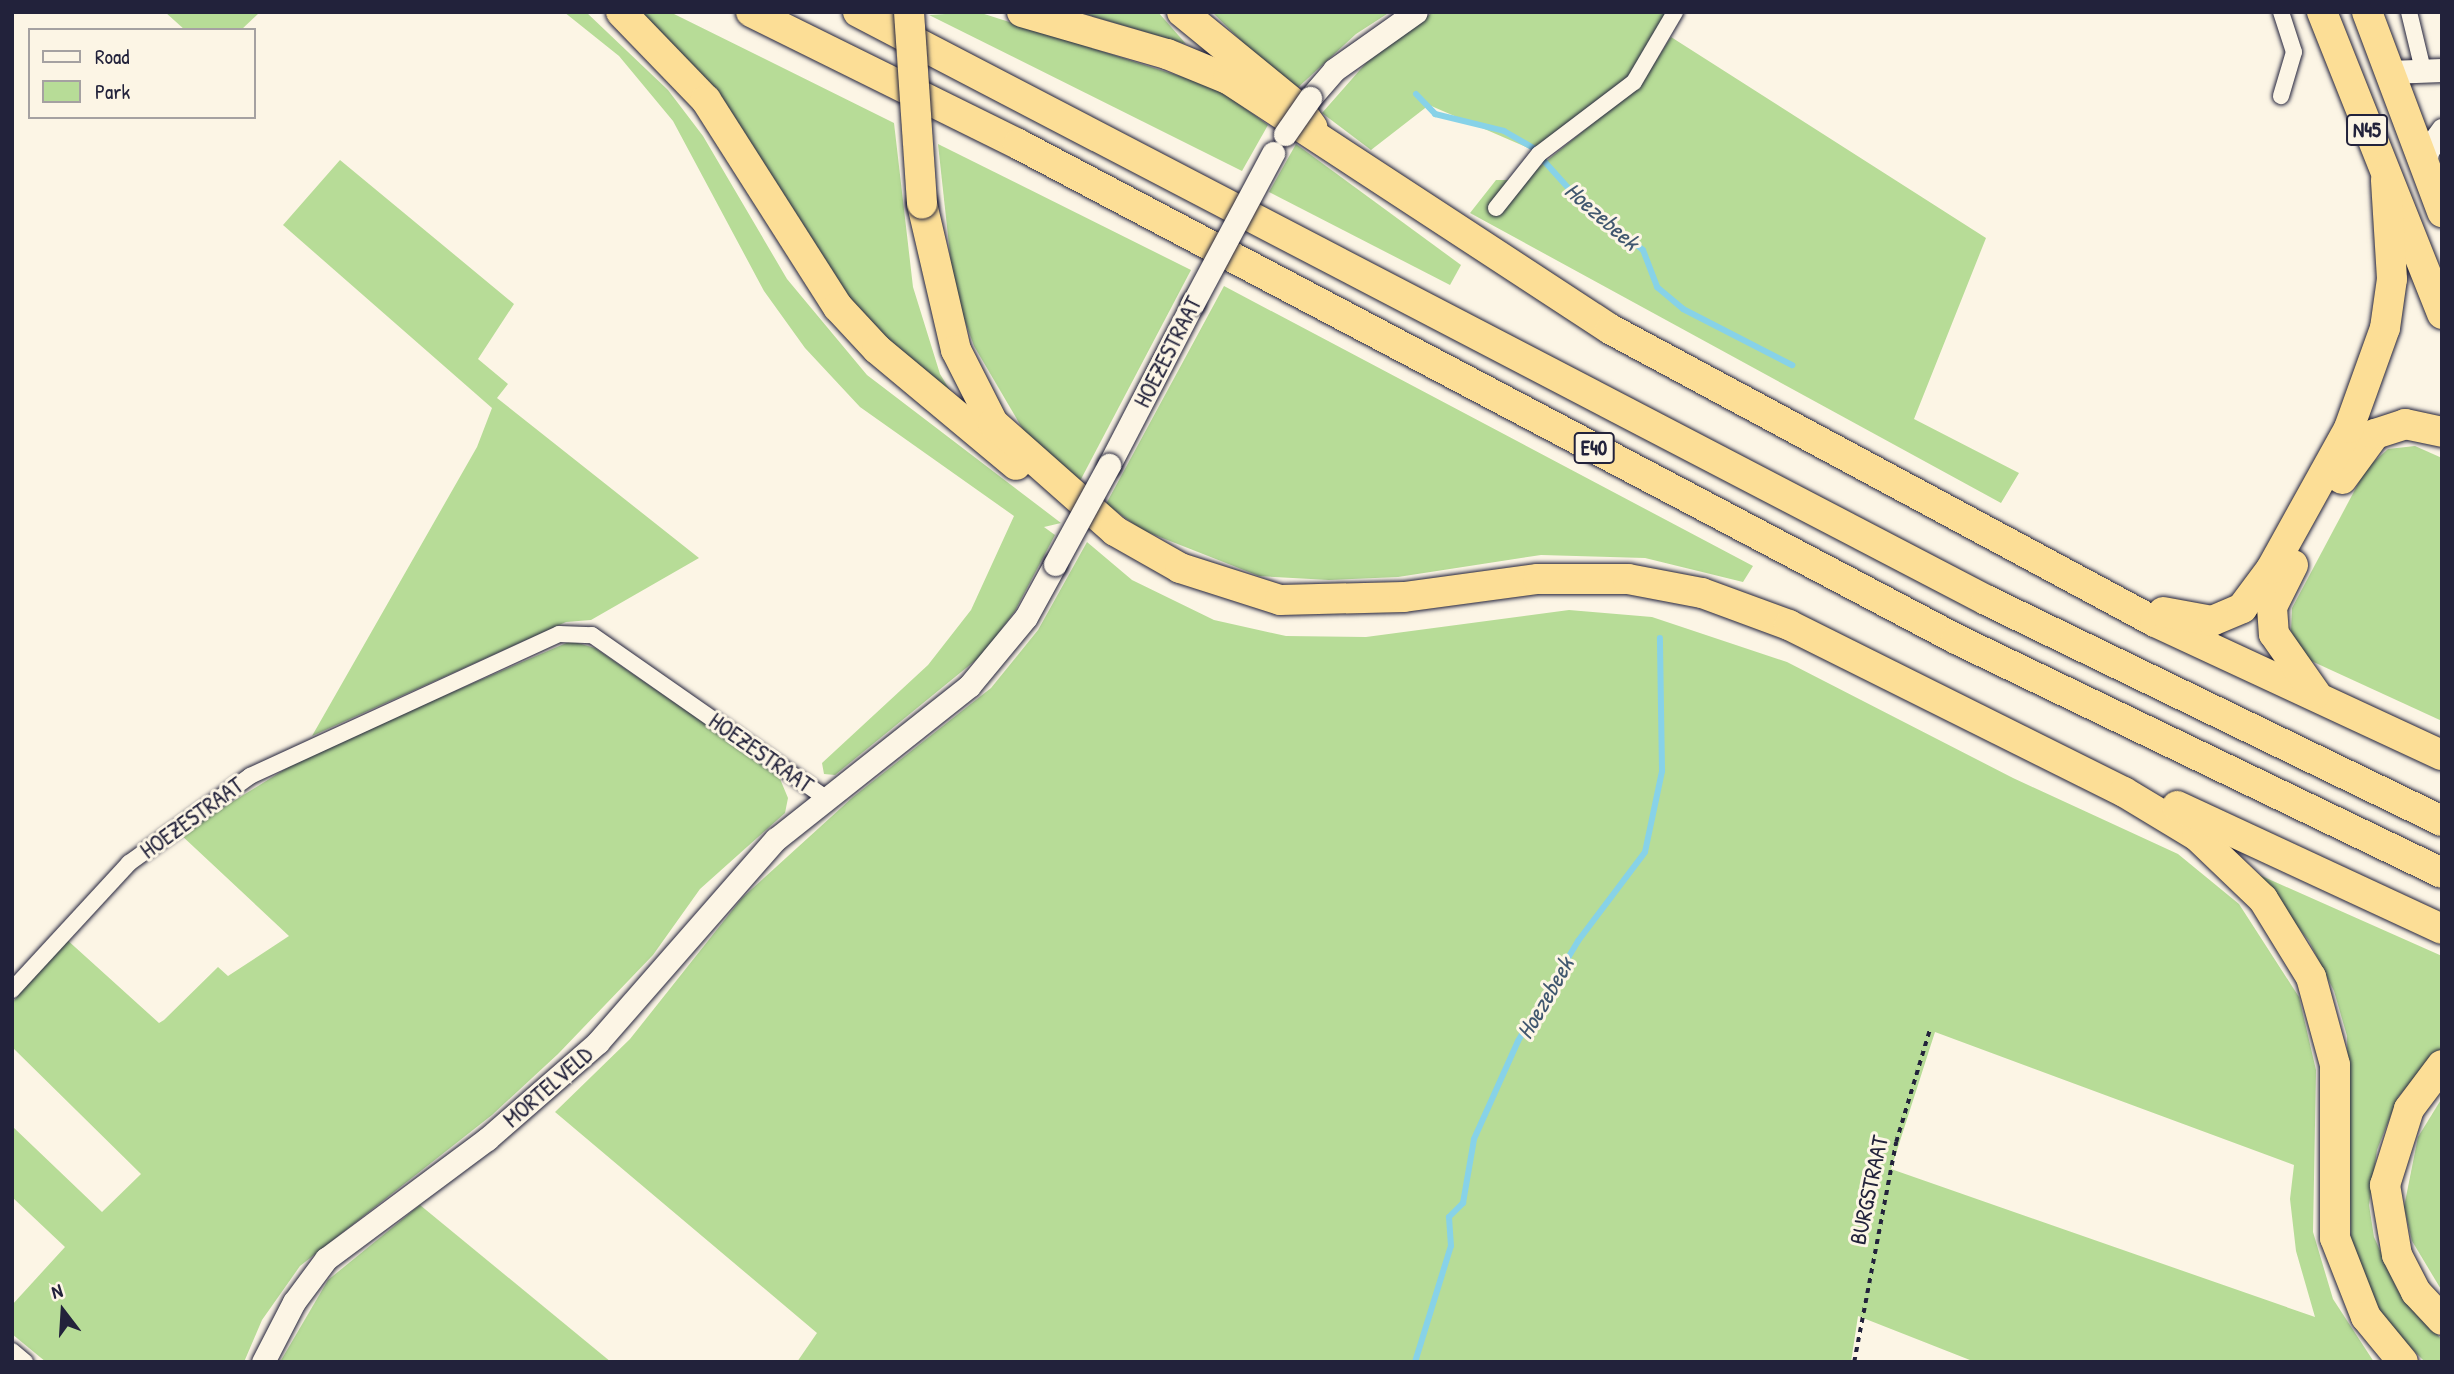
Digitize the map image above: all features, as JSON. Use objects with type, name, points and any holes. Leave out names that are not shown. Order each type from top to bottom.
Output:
[{"type":"highway","points":[[621,12],[706,100],[838,307],[978,438],[1037,480],[1063,489]]},
{"type":"highway","name":"E40","points":[[751,12],[1018,144],[1956,639],[2442,873]]},
{"type":"highway","name":"E40","points":[[858,12],[1986,600],[2442,821]]},
{"type":"highway","points":[[909,12],[922,204],[956,350],[993,423],[1063,489],[1115,531],[1180,568],[1280,600],[1405,597],[1538,579],[1628,579],[1702,593],[1789,625],[2124,792],[2197,836],[2234,867],[2282,923],[2306,967],[2335,1065],[2334,1238],[2365,1318],[2403,1362]]},
{"type":"highway","points":[[1022,12],[1167,54],[1228,79],[1282,120],[1315,131],[1611,329],[2320,704],[2442,755]]},
{"type":"highway","points":[[1182,12],[1297,106],[1315,131]]},
{"type":"highway","name":"N45","points":[[2322,12],[2386,180],[2442,314]]},
{"type":"highway","name":"N45","points":[[2367,12],[2442,212]]},
{"type":"highway","points":[[2136,608],[2192,621],[2229,617],[2271,569],[2349,428],[2385,328],[2392,279],[2386,180]]},
{"type":"highway","points":[[2320,704],[2311,681],[2279,650],[2271,618],[2277,593],[2366,442],[2405,425],[2442,432]]},
{"type":"highway","points":[[2124,792],[2144,790],[2442,929]]},
{"type":"highway","points":[[2442,1065],[2409,1110],[2385,1185],[2397,1255],[2416,1292],[2442,1320]]},
{"type":"street","name":"HOEZESTRAAT","points":[[12,990],[129,863],[250,776],[559,634],[592,635],[826,798],[969,686],[1026,617],[1279,144],[1310,98],[1334,70],[1416,12]]},
{"type":"street","points":[[1496,208],[1539,154],[1634,82],[1675,12]]},
{"type":"street","points":[[2281,12],[2294,52],[2281,96]]},
{"type":"street","points":[[2389,72],[2432,70],[2409,12]]},
{"type":"street","points":[[2425,168],[2427,150],[2442,130]]},
{"type":"street","name":"MORTELVELD","points":[[263,1362],[294,1302],[326,1259],[487,1139],[598,1042],[739,877],[826,798]]},
{"type":"street","points":[[12,1351],[25,1362]]},
{"type":"path","name":"BURGSTRAAT","points":[[1854,1362],[1896,1142],[1930,1029]]},
{"type":"green space","points":[[165,12],[260,12],[243,28],[183,28]]},
{"type":"green space","points":[[564,12],[586,12],[668,90],[703,136],[787,279],[867,375],[1061,523],[1044,527],[1055,535],[1015,611],[982,655],[835,775],[824,774],[822,763],[928,665],[971,610],[1014,516],[860,407],[805,348],[764,291],[673,121],[619,56]]},
{"type":"green space","points":[[637,12],[670,12],[894,123],[913,287],[940,374],[959,405],[875,336]]},
{"type":"green space","points":[[978,12],[1217,88],[1268,125],[1242,171],[929,15]]},
{"type":"green space","points":[[1078,12],[1158,12],[1186,44]]},
{"type":"green space","points":[[1212,12],[1390,12],[1356,34],[1293,92]]},
{"type":"green space","points":[[1433,12],[1669,12],[1630,76],[1535,151],[1429,105],[1371,150],[1322,113],[1366,63]]},
{"type":"green space","points":[[1671,37],[1986,238],[1914,419],[2019,473],[2001,503],[1470,213],[1496,180],[1523,180],[1641,84]]},
{"type":"green space","points":[[938,144],[1191,270],[1080,481],[1025,433],[974,346],[954,291]]},
{"type":"green space","points":[[1296,144],[1461,265],[1450,285],[1269,192]]},
{"type":"green space","points":[[340,160],[514,304],[478,359],[508,384],[497,398],[699,558],[591,620],[566,622],[312,736],[477,447],[492,408],[283,225]]},
{"type":"green space","points":[[1224,286],[1753,566],[1743,582],[1645,558],[1541,555],[1398,577],[1329,580],[1259,576],[1142,530],[1106,504]]},
{"type":"green space","points":[[2415,446],[2442,458],[2442,721],[2307,659],[2291,631],[2292,608],[2366,469],[2388,449]]},
{"type":"green space","points":[[1087,542],[1132,580],[1214,620],[1286,636],[1366,637],[1569,610],[1652,617],[1787,662],[2013,778],[2178,854],[2239,904],[2299,997],[2316,1070],[2313,1232],[2333,1299],[2374,1362],[1975,1362],[1858,1316],[1851,1362],[797,1362],[817,1333],[555,1112],[630,1039],[742,898],[853,797],[991,688],[1038,630]],"holes":[[[1935,1032],[2294,1165],[2290,1199],[2296,1251],[2315,1317],[1891,1169]]]},
{"type":"green space","points":[[571,641],[595,648],[778,774],[788,798],[785,813],[700,889],[653,955],[558,1054],[492,1115],[300,1266],[262,1320],[244,1362],[46,1362],[12,1334],[12,1305],[65,1247],[12,1197],[12,1126],[102,1212],[141,1174],[12,1047],[12,1003],[65,938],[159,1023],[164,1020],[218,967],[228,976],[289,936],[180,834],[313,752]]},
{"type":"green space","points":[[2255,873],[2442,956],[2442,1048],[2398,1097],[2377,1150],[2369,1205],[2374,1237],[2397,1289],[2442,1340],[2442,1362],[2425,1362],[2385,1322],[2351,1246],[2347,1036],[2334,991],[2309,941]]},
{"type":"green space","points":[[2442,1098],[2442,1291],[2412,1241],[2404,1207],[2418,1137]]},
{"type":"green space","points":[[420,1205],[611,1362],[280,1362],[328,1280]]},
{"type":"waterway","name":"Hoezebeek","points":[[1416,94],[1435,114],[1504,131],[1534,148]]},
{"type":"waterway","name":"Hoezebeek","points":[[1544,161],[1568,188],[1643,250],[1657,287],[1683,309],[1792,365]]},
{"type":"waterway","name":"Hoezebeek","points":[[1415,1362],[1451,1246],[1449,1217],[1463,1203],[1474,1139],[1518,1041],[1578,941],[1645,852],[1662,771],[1660,638]]}]
